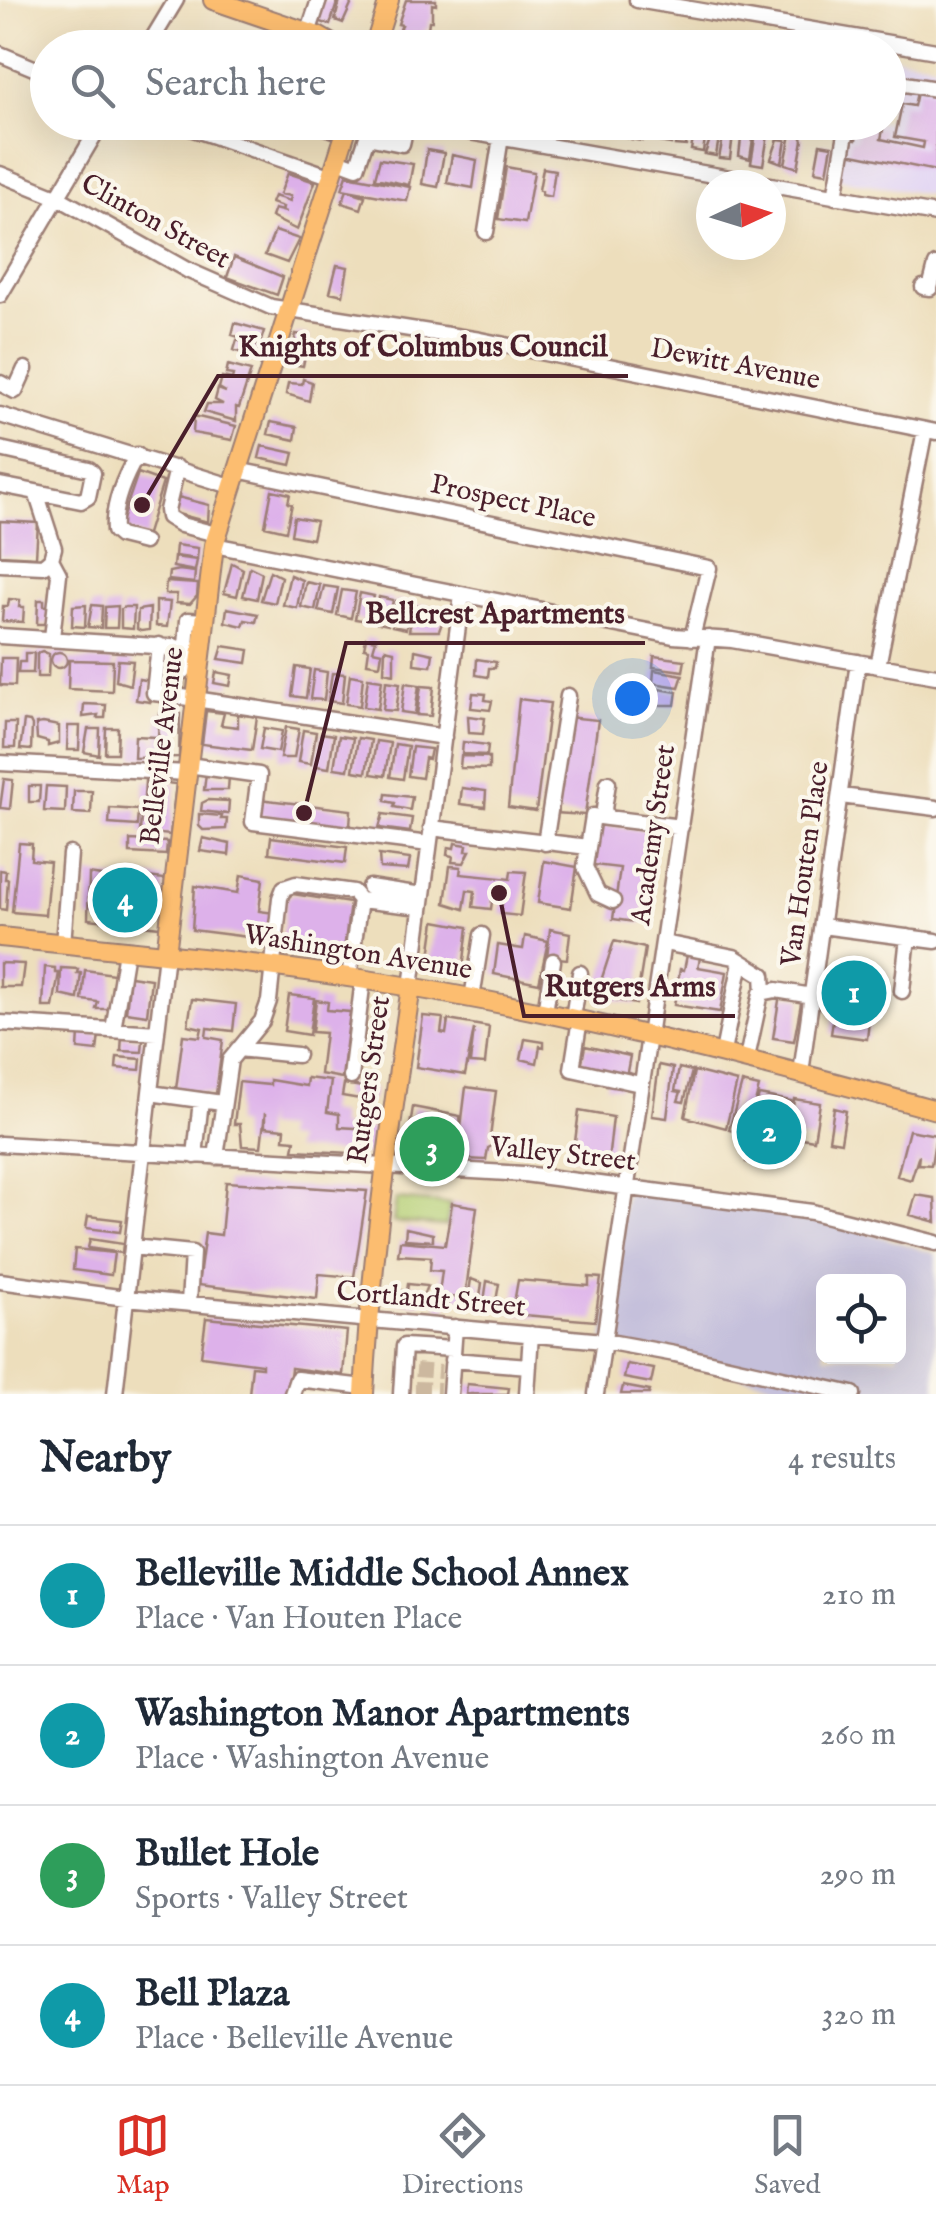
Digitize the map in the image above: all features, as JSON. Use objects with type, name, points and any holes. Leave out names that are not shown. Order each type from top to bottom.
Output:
[{"type":"main road","points":[[213,0],[302,30]]},
{"type":"main road","points":[[380,30],[389,0]]},
{"type":"main road","name":"Belleville Avenue","points":[[166,954],[188,769],[180,694],[180,647],[205,621],[215,540],[344,140]]},
{"type":"main road","name":"Washington Avenue","points":[[0,937],[273,966],[472,998],[649,1034],[936,1110]]},
{"type":"main road","name":"Rutgers Street","points":[[364,1390],[368,1319],[410,987]]},
{"type":"street","points":[[158,30],[176,0]]},
{"type":"street","points":[[309,30],[319,0]]},
{"type":"street","points":[[636,0],[812,30]]},
{"type":"street","points":[[906,46],[936,51]]},
{"type":"street","points":[[0,54],[30,66]]},
{"type":"street","points":[[906,89],[936,89]]},
{"type":"street","points":[[0,296],[92,140]]},
{"type":"street","points":[[236,140],[335,168],[358,167],[366,140]]},
{"type":"street","points":[[486,232],[501,140]]},
{"type":"street","points":[[518,140],[696,172]]},
{"type":"street","points":[[836,197],[845,140]]},
{"type":"street","name":"Clinton Street","points":[[0,174],[59,198],[215,284],[288,311]]},
{"type":"street","points":[[786,188],[936,214]]},
{"type":"street","points":[[922,287],[930,288],[936,264]]},
{"type":"street","name":"Dewitt Avenue","points":[[288,311],[480,340],[931,431]]},
{"type":"street","points":[[0,383],[16,390],[25,369]]},
{"type":"street","points":[[0,415],[177,468],[234,478]]},
{"type":"street","points":[[878,666],[931,431]]},
{"type":"street","points":[[0,449],[89,468],[93,473],[88,497],[81,500],[0,485]]},
{"type":"street","points":[[136,455],[113,522],[120,536],[144,542]]},
{"type":"street","points":[[177,468],[168,517],[215,540],[462,595],[692,638],[936,676]]},
{"type":"street","name":"Prospect Place","points":[[234,478],[709,568],[692,638]]},
{"type":"street","points":[[0,564],[43,566],[51,559],[54,548],[36,492]]},
{"type":"street","points":[[51,559],[59,574],[52,638]]},
{"type":"street","name":"Rutgers Street","points":[[410,987],[462,595]]},
{"type":"street","points":[[0,636],[180,647]]},
{"type":"street","name":"Academy Street","points":[[596,1394],[708,638]]},
{"type":"street","points":[[178,670],[180,647]]},
{"type":"street","points":[[180,647],[154,694],[180,694],[444,737]]},
{"type":"street","name":"Van Houten Place","points":[[801,1073],[858,662]]},
{"type":"street","points":[[546,842],[568,696]]},
{"type":"street","points":[[0,763],[259,775],[253,822],[588,847]]},
{"type":"street","points":[[607,818],[604,809],[608,784]]},
{"type":"street","points":[[840,796],[936,808]]},
{"type":"street","points":[[612,901],[598,894],[585,866],[594,816],[681,827]]},
{"type":"street","points":[[63,944],[70,854]]},
{"type":"street","points":[[216,1157],[226,1072],[238,1049],[262,1021],[284,888],[296,884],[422,901]]},
{"type":"street","points":[[351,1077],[364,893]]},
{"type":"street","points":[[822,926],[936,940]]},
{"type":"street","points":[[472,998],[482,935]]},
{"type":"street","points":[[902,991],[908,937]]},
{"type":"street","points":[[664,943],[711,951],[740,962],[763,975],[764,992]]},
{"type":"street","points":[[113,1030],[126,950]]},
{"type":"street","name":"Belleville Avenue","points":[[116,1394],[166,954]]},
{"type":"street","points":[[544,1012],[553,961]]},
{"type":"street","points":[[723,1052],[740,962]]},
{"type":"street","points":[[580,973],[572,1070],[640,1084]]},
{"type":"street","points":[[748,1058],[761,994],[776,990],[812,996]]},
{"type":"street","points":[[0,1023],[157,1033]]},
{"type":"street","points":[[238,1049],[297,1055]]},
{"type":"street","points":[[150,1092],[222,1103]]},
{"type":"street","points":[[195,1156],[200,1100]]},
{"type":"street","name":"Valley Street","points":[[0,1144],[524,1174],[812,1212],[936,1243]]},
{"type":"street","points":[[132,1247],[192,1253],[189,1303]]},
{"type":"street","name":"Cortlandt Street","points":[[0,1281],[126,1298],[604,1341],[853,1394]]},
{"type":"street","points":[[447,1391],[455,1327]]},
{"type":"street","points":[[526,1394],[531,1334]]},
{"type":"street","points":[[406,1390],[409,1369],[404,1346],[449,1363],[529,1366]]},
{"type":"street","points":[[292,1394],[297,1378],[338,1389],[364,1390]]},
{"type":"shaded area","points":[[906,59],[936,64],[936,196],[834,178],[842,140],[906,140]]},
{"type":"shaded area","points":[[626,1189],[837,1223],[936,1254],[936,1394],[814,1394],[603,1342]]},
{"type":"green space","points":[[396,1199],[450,1204],[447,1226],[393,1222]]},
{"type":"building","points":[[322,0],[338,0],[330,25],[315,20]]},
{"type":"building","points":[[340,0],[349,0],[351,5],[343,23],[335,20]]},
{"type":"building","points":[[406,0],[436,0],[428,29],[400,30],[402,25],[398,24]]},
{"type":"building","points":[[918,88],[936,92],[936,171],[848,153],[851,140],[886,140],[923,148],[924,142],[906,139],[906,105],[914,106]]},
{"type":"building","points":[[693,140],[705,140],[703,152],[691,150]]},
{"type":"building","points":[[710,140],[719,140],[716,156],[705,154]]},
{"type":"building","points":[[722,140],[732,140],[730,159],[719,158]]},
{"type":"building","points":[[741,140],[753,140],[750,159],[739,156]]},
{"type":"building","points":[[755,140],[767,140],[763,165],[751,163]]},
{"type":"building","points":[[778,140],[786,140],[782,163],[771,159]]},
{"type":"building","points":[[790,140],[803,140],[798,168],[785,164]]},
{"type":"building","points":[[820,144],[832,146],[827,173],[815,171]]},
{"type":"building","points":[[427,150],[444,153],[438,187],[422,184]]},
{"type":"building","points":[[452,155],[477,160],[473,188],[447,183]]},
{"type":"building","points":[[380,159],[413,164],[409,185],[375,178]]},
{"type":"building","points":[[506,167],[534,172],[525,223],[498,219]]},
{"type":"building","points":[[543,168],[555,170],[551,197],[539,190]]},
{"type":"building","points":[[288,173],[315,182],[297,230],[271,217],[274,209],[282,211],[283,207],[271,203],[274,196],[290,201],[291,196],[280,194]]},
{"type":"building","points":[[347,175],[410,187],[407,201],[342,189]]},
{"type":"building","points":[[347,190],[365,196],[361,209],[342,203]]},
{"type":"building","points":[[275,231],[299,239],[287,263],[265,255]]},
{"type":"building","points":[[234,257],[283,277],[277,295],[227,277]]},
{"type":"building","points":[[337,265],[348,267],[343,295],[330,292]]},
{"type":"building","points":[[235,323],[264,331],[260,344],[232,335]]},
{"type":"building","points":[[296,334],[309,336],[303,366],[292,364],[291,360]]},
{"type":"building","points":[[237,340],[259,346],[255,358],[234,350]]},
{"type":"building","points":[[228,365],[251,371],[239,408],[236,407],[236,421],[204,412],[207,404],[223,404],[215,400],[218,389],[226,392],[219,388],[222,377],[232,379],[233,375],[226,374]]},
{"type":"building","points":[[303,379],[312,382],[309,401],[286,394],[288,383],[302,384]]},
{"type":"building","points":[[194,416],[236,426],[232,440],[193,433]]},
{"type":"building","points":[[271,422],[297,427],[295,440],[268,434]]},
{"type":"building","points":[[262,446],[294,453],[291,465],[259,458]]},
{"type":"building","points":[[138,473],[163,482],[146,537],[119,528]]},
{"type":"building","points":[[272,490],[290,494],[288,503],[292,504],[286,531],[265,526]]},
{"type":"building","points":[[178,497],[209,505],[208,522],[174,513]]},
{"type":"building","points":[[294,517],[316,521],[312,539],[291,535]]},
{"type":"building","points":[[0,521],[38,523],[36,557],[0,555]]},
{"type":"building","points":[[176,545],[198,548],[197,559],[175,556]]},
{"type":"building","points":[[174,557],[197,560],[195,571],[173,567]]},
{"type":"building","points":[[232,563],[243,569],[237,596],[224,593]]},
{"type":"building","points":[[250,567],[262,573],[257,599],[243,596]]},
{"type":"building","points":[[270,571],[281,577],[275,603],[261,600]]},
{"type":"building","points":[[169,572],[195,572],[194,583],[168,580]]},
{"type":"building","points":[[290,575],[302,580],[297,608],[283,605]]},
{"type":"building","points":[[166,582],[198,584],[197,596],[190,604],[176,603],[177,594],[165,594]]},
{"type":"building","points":[[306,582],[320,585],[315,610],[301,607]]},
{"type":"building","points":[[324,586],[338,588],[333,614],[318,611]]},
{"type":"building","points":[[342,590],[356,592],[351,618],[337,615]]},
{"type":"building","points":[[360,593],[374,596],[369,621],[355,619]]},
{"type":"building","points":[[379,597],[393,600],[388,625],[374,622]]},
{"type":"building","points":[[9,599],[20,600],[19,607],[24,607],[23,622],[2,621],[3,606],[8,606]]},
{"type":"building","points":[[38,600],[49,606],[48,624],[37,624]]},
{"type":"building","points":[[156,601],[170,602],[167,627],[156,626]]},
{"type":"building","points":[[396,601],[411,603],[406,629],[392,626]]},
{"type":"building","points":[[86,605],[85,627],[72,626],[73,606]]},
{"type":"building","points":[[92,605],[102,606],[101,628],[88,627]]},
{"type":"building","points":[[414,605],[447,609],[439,631],[409,631]]},
{"type":"building","points":[[118,606],[117,628],[104,628],[105,607]]},
{"type":"building","points":[[134,607],[133,629],[121,628],[121,609]]},
{"type":"building","points":[[150,608],[149,630],[137,629],[138,610]]},
{"type":"building","points":[[227,608],[258,614],[256,622],[245,620],[243,626],[225,622]]},
{"type":"building","points":[[366,638],[376,640],[373,650],[382,652],[380,665],[367,663]]},
{"type":"building","points":[[223,646],[249,650],[247,663],[219,659]]},
{"type":"building","points":[[385,649],[394,651],[394,674],[384,672]]},
{"type":"building","points":[[415,650],[433,654],[431,666],[414,664]]},
{"type":"building","points":[[59,652],[67,660],[59,668],[51,660]]},
{"type":"building","points":[[25,653],[34,653],[33,673],[18,673]]},
{"type":"building","points":[[37,653],[49,654],[48,677],[37,677]]},
{"type":"building","points":[[654,656],[685,660],[683,671],[653,667]]},
{"type":"building","points":[[1,658],[16,658],[15,686],[0,685]]},
{"type":"building","points":[[477,659],[496,662],[495,668],[489,668],[488,677],[476,675]]},
{"type":"building","points":[[69,660],[113,661],[112,691],[68,689]]},
{"type":"building","points":[[118,660],[133,661],[130,685],[116,681]]},
{"type":"building","points":[[296,667],[310,669],[306,698],[292,696]]},
{"type":"building","points":[[314,670],[327,672],[324,700],[310,699]]},
{"type":"building","points":[[654,670],[683,675],[679,687],[653,683]]},
{"type":"building","points":[[216,672],[232,675],[230,686],[214,683]]},
{"type":"building","points":[[332,673],[345,674],[342,703],[328,701]]},
{"type":"building","points":[[350,675],[363,677],[360,706],[346,704]]},
{"type":"building","points":[[368,678],[382,680],[378,709],[364,707]]},
{"type":"building","points":[[139,679],[152,681],[150,702],[136,700]]},
{"type":"building","points":[[386,681],[400,683],[396,711],[383,710]]},
{"type":"building","points":[[405,683],[419,685],[415,714],[401,712]]},
{"type":"building","points":[[421,686],[434,687],[431,716],[417,715]]},
{"type":"building","points":[[659,689],[677,692],[675,705],[656,705]]},
{"type":"building","points":[[473,693],[486,694],[485,700],[492,701],[490,710],[471,708]]},
{"type":"building","points":[[519,699],[550,703],[536,811],[508,807]]},
{"type":"building","points":[[84,704],[106,705],[105,718],[83,717]]},
{"type":"building","points":[[206,711],[224,713],[221,725],[238,727],[238,714],[257,717],[252,750],[202,744]]},
{"type":"building","points":[[159,713],[180,714],[179,757],[134,758],[135,736],[155,737],[154,742],[158,742]]},
{"type":"building","points":[[468,716],[485,718],[483,734],[469,733]]},
{"type":"building","points":[[567,717],[598,720],[585,815],[555,813]]},
{"type":"building","points":[[24,721],[32,726],[31,750],[20,749]]},
{"type":"building","points":[[5,723],[16,723],[15,748],[4,748]]},
{"type":"building","points":[[36,724],[59,726],[59,743],[48,746],[48,742],[37,739]]},
{"type":"building","points":[[68,726],[80,726],[79,750],[67,750]]},
{"type":"building","points":[[286,727],[299,729],[294,758],[280,758]]},
{"type":"building","points":[[106,728],[118,728],[117,753],[105,753]]},
{"type":"building","points":[[264,728],[282,731],[278,752],[260,749]]},
{"type":"building","points":[[88,729],[100,729],[99,755],[84,752]]},
{"type":"building","points":[[303,730],[316,732],[311,764],[298,762]]},
{"type":"building","points":[[321,733],[334,735],[329,768],[316,766]]},
{"type":"building","points":[[339,736],[353,738],[348,770],[334,768]]},
{"type":"building","points":[[358,738],[371,740],[366,773],[353,771]]},
{"type":"building","points":[[376,741],[390,743],[385,776],[371,774]]},
{"type":"building","points":[[463,742],[488,745],[487,755],[462,754]]},
{"type":"building","points":[[395,744],[408,746],[403,779],[390,777]]},
{"type":"building","points":[[412,747],[431,749],[429,759],[425,758],[422,778],[408,776]]},
{"type":"building","points":[[461,756],[489,757],[489,769],[460,768]]},
{"type":"building","points":[[206,773],[229,776],[228,790],[204,790]]},
{"type":"building","points":[[4,779],[13,780],[10,809],[0,808]]},
{"type":"building","points":[[145,781],[176,784],[170,835],[140,832],[141,816],[152,817],[154,798],[144,797]]},
{"type":"building","points":[[29,786],[40,786],[39,802],[29,802]]},
{"type":"building","points":[[46,786],[66,787],[65,812],[44,811]]},
{"type":"building","points":[[462,788],[486,791],[485,807],[460,804]]},
{"type":"building","points":[[74,791],[92,791],[91,814],[73,813]]},
{"type":"building","points":[[386,794],[412,797],[410,810],[385,801]]},
{"type":"building","points":[[259,799],[351,810],[350,827],[257,815]]},
{"type":"building","points":[[229,801],[228,814],[201,811],[202,803]]},
{"type":"building","points":[[110,808],[138,810],[137,826],[109,824]]},
{"type":"building","points":[[199,814],[222,816],[221,819],[227,819],[226,829],[203,830]]},
{"type":"building","points":[[383,814],[412,818],[410,832],[379,828]]},
{"type":"building","points":[[593,824],[656,832],[645,880],[642,923],[613,919],[620,868],[593,865]]},
{"type":"building","points":[[271,837],[347,847],[345,863],[269,853]]},
{"type":"building","points":[[203,838],[230,844],[229,855],[200,851]]},
{"type":"building","points":[[130,840],[167,842],[166,855],[130,853]]},
{"type":"building","points":[[19,843],[32,844],[31,860],[50,862],[45,915],[12,912]]},
{"type":"building","points":[[455,843],[467,845],[466,851],[470,851],[464,863],[452,862],[453,856],[447,855],[448,847],[454,848]]},
{"type":"building","points":[[379,855],[410,859],[408,870],[380,868]]},
{"type":"building","points":[[544,861],[577,867],[571,908],[538,903]]},
{"type":"building","points":[[450,866],[461,867],[460,874],[510,879],[511,871],[526,872],[520,916],[501,914],[503,894],[493,894],[491,909],[473,907],[475,891],[467,890],[464,909],[445,903]]},
{"type":"building","points":[[0,870],[6,871],[8,879],[6,910],[0,909]]},
{"type":"building","points":[[89,874],[138,882],[138,876],[165,879],[160,927],[88,919]]},
{"type":"building","points":[[241,875],[263,879],[259,911],[275,913],[272,940],[192,930],[195,886],[238,893]]},
{"type":"building","points":[[293,894],[350,903],[344,950],[285,941],[282,936],[287,898]]},
{"type":"building","points":[[435,921],[468,927],[463,969],[429,963]]},
{"type":"building","points":[[550,929],[570,933],[567,959],[547,957]]},
{"type":"building","points":[[525,936],[548,941],[539,983],[494,974],[498,945],[523,949]]},
{"type":"building","points":[[614,941],[645,948],[636,1004],[596,996]]},
{"type":"building","points":[[687,955],[700,958],[698,967],[727,972],[720,1012],[674,1005],[680,969],[684,970]]},
{"type":"building","points":[[0,963],[24,964],[21,987],[0,987]]},
{"type":"building","points":[[45,967],[55,968],[55,973],[59,973],[53,1007],[43,1007]]},
{"type":"building","points":[[61,968],[78,969],[77,973],[81,973],[78,999],[60,995]]},
{"type":"building","points":[[85,970],[114,974],[110,1009],[96,1009],[98,1002],[82,1000]]},
{"type":"building","points":[[840,970],[874,975],[867,1039],[831,1034]]},
{"type":"building","points":[[130,976],[151,979],[147,1015],[126,1012]]},
{"type":"building","points":[[780,994],[802,998],[794,1041],[773,1038]]},
{"type":"building","points":[[289,995],[314,998],[309,1035],[284,1031]]},
{"type":"building","points":[[192,999],[236,1004],[233,1031],[207,1028],[206,1037],[223,1040],[216,1094],[176,1089],[183,1035],[200,1037],[202,1028],[188,1025]]},
{"type":"building","points":[[316,1000],[328,1002],[327,1010],[350,1012],[342,1078],[320,1074],[325,1033],[312,1032]]},
{"type":"building","points":[[373,1010],[385,1012],[379,1057],[367,1055]]},
{"type":"building","points":[[423,1016],[443,1018],[441,1033],[446,1034],[448,1020],[489,1027],[485,1064],[470,1063],[474,1029],[465,1075],[416,1067]]},
{"type":"building","points":[[79,1033],[99,1035],[97,1051],[78,1049]]},
{"type":"building","points":[[122,1035],[143,1040],[142,1052],[121,1051]]},
{"type":"building","points":[[525,1039],[544,1042],[537,1063],[521,1059]]},
{"type":"building","points":[[585,1046],[630,1056],[626,1077],[621,1076],[619,1088],[606,1086],[609,1073],[581,1067]]},
{"type":"building","points":[[117,1057],[141,1059],[140,1070],[116,1068]]},
{"type":"building","points":[[659,1065],[673,1068],[667,1118],[652,1116]]},
{"type":"building","points":[[679,1068],[692,1071],[684,1102],[678,1101],[681,1092],[675,1091]]},
{"type":"building","points":[[694,1071],[737,1082],[726,1128],[685,1117]]},
{"type":"building","points":[[307,1078],[331,1081],[327,1112],[339,1114],[339,1127],[372,1129],[370,1154],[293,1150],[295,1140],[284,1139],[285,1129],[265,1127],[265,1113],[261,1147],[242,1146],[240,1124],[234,1124],[239,1082],[270,1085],[270,1080],[306,1086]]},
{"type":"building","points":[[742,1083],[759,1087],[747,1135],[729,1130]]},
{"type":"building","points":[[344,1084],[374,1089],[372,1101],[342,1096]]},
{"type":"building","points":[[466,1087],[496,1091],[490,1138],[494,1145],[488,1148],[486,1160],[406,1156],[409,1138],[464,1143],[459,1141],[460,1130],[458,1141],[439,1138],[437,1129],[430,1128],[429,1136],[409,1132],[413,1107],[460,1116],[461,1127]]},
{"type":"building","points":[[759,1095],[791,1101],[775,1158],[780,1158],[778,1168],[746,1162],[748,1152],[753,1153],[762,1106],[756,1105]]},
{"type":"building","points":[[794,1099],[820,1103],[814,1140],[789,1136]]},
{"type":"building","points":[[834,1108],[846,1111],[841,1142],[829,1140]]},
{"type":"building","points":[[579,1111],[613,1117],[608,1162],[573,1157]]},
{"type":"building","points":[[909,1130],[936,1135],[931,1165],[918,1164],[919,1155],[911,1180],[897,1176]]},
{"type":"building","points":[[226,1182],[367,1191],[354,1277],[319,1274],[317,1299],[198,1285],[205,1233],[221,1235]]},
{"type":"building","points":[[916,1195],[935,1198],[936,1222],[910,1215]]},
{"type":"building","points":[[452,1203],[477,1207],[465,1298],[448,1297],[447,1309],[437,1308],[442,1271],[430,1270],[431,1257],[398,1255],[400,1241],[445,1245]]},
{"type":"building","points":[[88,1216],[122,1220],[120,1232],[86,1228]]},
{"type":"building","points":[[406,1228],[433,1234],[433,1241],[405,1239]]},
{"type":"building","points":[[90,1239],[123,1244],[122,1253],[88,1248]]},
{"type":"building","points":[[75,1249],[114,1253],[111,1275],[73,1270]]},
{"type":"building","points":[[589,1277],[601,1278],[595,1321],[512,1314],[518,1280],[589,1286]]},
{"type":"building","points":[[471,1279],[482,1283],[479,1304],[474,1306],[467,1305]]},
{"type":"building","points":[[487,1281],[499,1284],[495,1307],[483,1308]]},
{"type":"building","points":[[408,1284],[427,1286],[420,1303],[397,1302],[395,1290],[407,1291]]},
{"type":"building","points":[[206,1318],[347,1331],[343,1375],[291,1368],[288,1394],[249,1394],[252,1366],[262,1364],[201,1356]]},
{"type":"building","points":[[627,1364],[654,1369],[651,1383],[624,1378]]},
{"type":"building","points":[[467,1384],[509,1388],[508,1394],[466,1394]]},
{"type":"building","points":[[623,1386],[650,1391],[621,1394]]},
{"type":"tunnel","points":[[182,689],[184,671]]},
{"type":"tunnel","points":[[416,1370],[441,1372]]},
{"type":"tunnel","points":[[415,1388],[440,1389]]},
{"type":"place","name":"Knights of Columbus Council","points":[[142,505]]},
{"type":"place","name":"Bellcrest Apartments","points":[[304,813]]},
{"type":"place","name":"Rutgers Arms","points":[[499,893]]},
{"type":"place","name":"Bell Plaza","points":[[125,900]]},
{"type":"place","name":"Belleville Middle School Annex","points":[[854,993]]},
{"type":"place","name":"Washington Manor Apartments","points":[[769,1132]]},
{"type":"place","name":"Bullet Hole","points":[[432,1149]]}]
